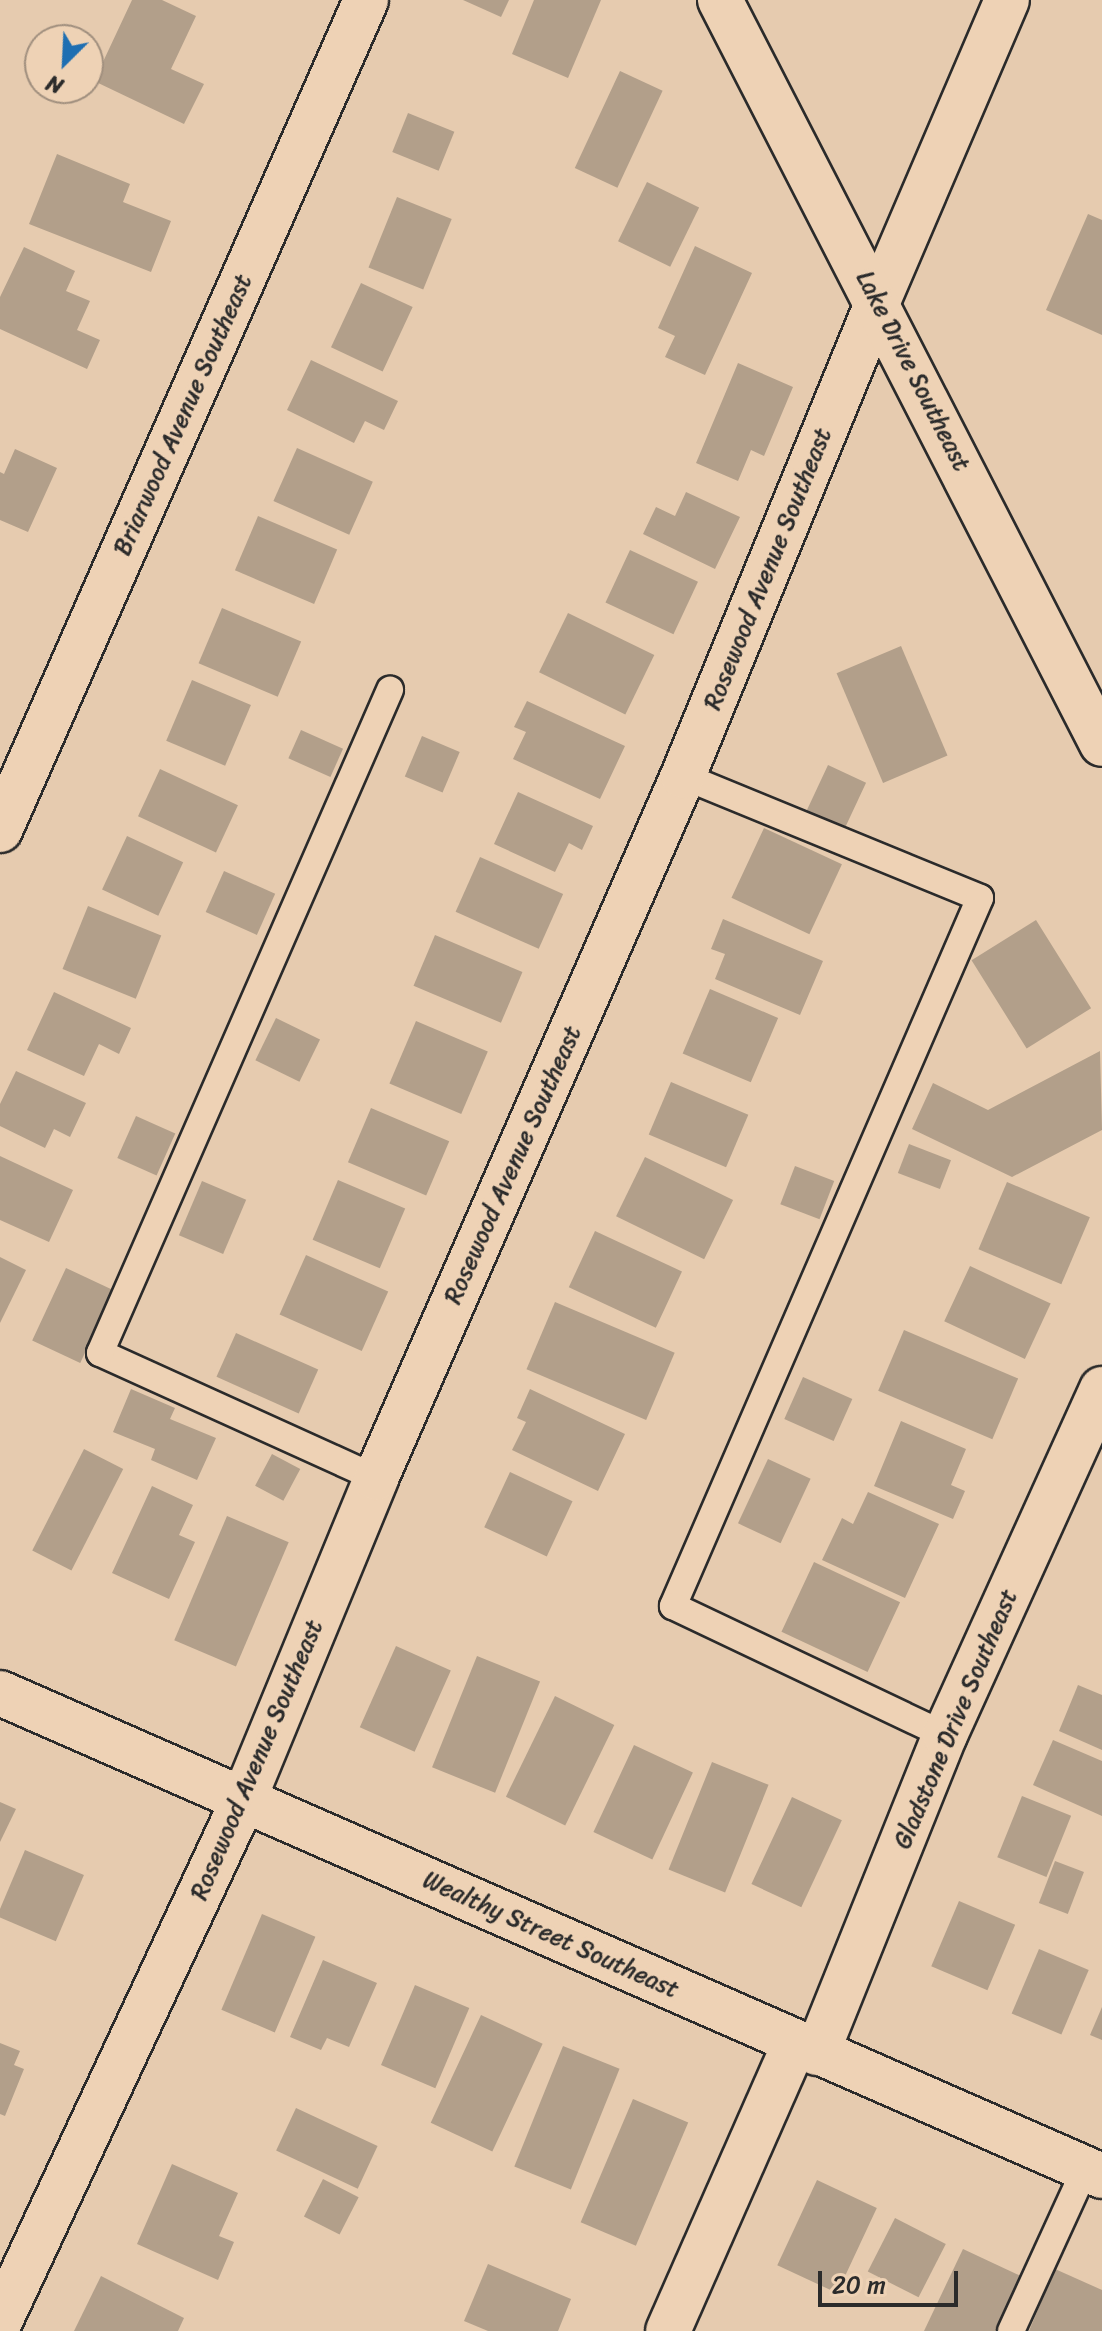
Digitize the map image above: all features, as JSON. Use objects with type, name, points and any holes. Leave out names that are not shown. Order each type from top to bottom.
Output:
[{"type":"street","name":"Briarwood Avenue Southeast","points":[[0,830],[366,0]]},
{"type":"street","name":"Lake Drive Southeast","points":[[720,0],[878,301],[1102,744]]},
{"type":"street","name":"Rosewood Avenue Southeast","points":[[0,2321],[244,1799],[376,1478],[683,776],[878,301],[1007,0]]},
{"type":"street","name":"Gladstone Drive Southeast","points":[[668,2331],[806,2048],[1102,1389]]},
{"type":"street","name":"Wealthy Street Southeast","points":[[0,1693],[1093,2173]]},
{"type":"lane","points":[[376,1478],[100,1353],[390,690]]},
{"type":"lane","points":[[683,776],[980,898],[673,1606],[945,1735]]},
{"type":"lane","points":[[1011,2331],[1093,2173]]},
{"type":"building","points":[[132,0],[162,0],[196,16],[171,69],[204,84],[184,124],[104,86],[104,60]]},
{"type":"building","points":[[463,0],[509,0],[501,17]]},
{"type":"building","points":[[534,0],[601,0],[568,78],[512,54]]},
{"type":"building","points":[[620,71],[663,91],[617,188],[575,168]]},
{"type":"building","points":[[408,113],[454,132],[439,171],[392,152]]},
{"type":"building","points":[[57,154],[130,184],[123,202],[171,221],[151,272],[29,224]]},
{"type":"building","points":[[647,182],[699,207],[670,267],[618,241]]},
{"type":"building","points":[[397,197],[452,219],[423,290],[369,267]]},
{"type":"building","points":[[1088,214],[1102,220],[1102,335],[1046,310]]},
{"type":"building","points":[[695,246],[752,273],[705,375],[665,357],[675,336],[658,328]]},
{"type":"building","points":[[24,247],[75,271],[66,291],[90,301],[77,330],[100,340],[87,369],[0,329],[0,297]]},
{"type":"building","points":[[361,283],[413,307],[383,371],[331,347]]},
{"type":"building","points":[[311,360],[398,401],[384,430],[365,421],[354,443],[287,410]]},
{"type":"building","points":[[738,363],[793,387],[764,456],[751,450],[738,481],[696,463]]},
{"type":"building","points":[[297,448],[373,482],[349,535],[273,501]]},
{"type":"building","points":[[15,449],[57,468],[28,532],[0,520],[0,472],[4,474]]},
{"type":"building","points":[[686,492],[740,517],[715,569],[643,534],[656,507],[675,516]]},
{"type":"building","points":[[258,516],[337,550],[314,604],[235,570]]},
{"type":"building","points":[[630,550],[698,582],[673,634],[605,603]]},
{"type":"building","points":[[222,608],[301,642],[278,697],[199,663]]},
{"type":"building","points":[[568,613],[654,655],[625,714],[539,672]]},
{"type":"building","points":[[901,646],[947,756],[883,783],[837,673]]},
{"type":"building","points":[[192,680],[251,705],[225,766],[166,741]]},
{"type":"building","points":[[527,701],[625,746],[600,799],[513,759],[526,732],[514,727]]},
{"type":"building","points":[[301,730],[343,749],[330,777],[288,758]]},
{"type":"building","points":[[422,736],[460,752],[443,793],[405,777]]},
{"type":"building","points":[[828,765],[866,783],[843,833],[805,815]]},
{"type":"building","points":[[160,769],[238,805],[216,852],[138,816]]},
{"type":"building","points":[[518,792],[593,826],[582,850],[569,843],[555,872],[494,844]]},
{"type":"building","points":[[764,828],[842,864],[809,934],[731,898]]},
{"type":"building","points":[[127,836],[183,862],[158,916],[102,889]]},
{"type":"building","points":[[480,857],[563,894],[539,949],[456,912]]},
{"type":"building","points":[[224,871],[275,894],[257,935],[206,912]]},
{"type":"building","points":[[88,906],[161,936],[136,999],[63,969]]},
{"type":"building","points":[[723,919],[823,961],[800,1015],[715,979],[725,954],[711,949]]},
{"type":"building","points":[[1036,920],[1091,1008],[1027,1048],[972,960]]},
{"type":"building","points":[[435,935],[522,972],[501,1023],[414,986]]},
{"type":"building","points":[[710,989],[778,1018],[751,1082],[683,1053]]},
{"type":"building","points":[[54,992],[131,1028],[119,1054],[99,1044],[84,1076],[27,1050]]},
{"type":"building","points":[[276,1018],[320,1039],[299,1082],[255,1060]]},
{"type":"building","points":[[416,1021],[488,1051],[461,1114],[389,1084]]},
{"type":"building","points":[[1100,1051],[1102,1130],[1012,1177],[912,1129],[933,1083],[988,1110]]},
{"type":"building","points":[[16,1071],[86,1103],[70,1137],[54,1129],[45,1148],[0,1126],[0,1104]]},
{"type":"building","points":[[671,1082],[748,1115],[726,1167],[649,1134]]},
{"type":"building","points":[[371,1108],[449,1141],[426,1196],[348,1162]]},
{"type":"building","points":[[136,1116],[175,1133],[157,1176],[117,1158]]},
{"type":"building","points":[[909,1144],[951,1160],[940,1189],[898,1173]]},
{"type":"building","points":[[0,1156],[73,1190],[49,1242],[0,1220]]},
{"type":"building","points":[[645,1157],[733,1200],[704,1259],[616,1216]]},
{"type":"building","points":[[795,1166],[834,1181],[820,1219],[780,1204]]},
{"type":"building","points":[[338,1180],[405,1209],[380,1268],[313,1240]]},
{"type":"building","points":[[202,1181],[246,1200],[223,1254],[179,1235]]},
{"type":"building","points":[[1007,1182],[1090,1217],[1061,1284],[978,1249]]},
{"type":"building","points":[[595,1231],[682,1272],[656,1328],[569,1287]]},
{"type":"building","points":[[306,1255],[388,1292],[362,1351],[280,1314]]},
{"type":"building","points":[[0,1257],[26,1270],[0,1323]]},
{"type":"building","points":[[970,1266],[1051,1304],[1025,1359],[944,1321]]},
{"type":"building","points":[[66,1268],[114,1290],[80,1363],[32,1341]]},
{"type":"building","points":[[555,1302],[675,1353],[646,1420],[526,1369]]},
{"type":"building","points":[[904,1330],[1018,1378],[992,1439],[878,1391]]},
{"type":"building","points":[[236,1333],[318,1370],[299,1413],[216,1377]]},
{"type":"building","points":[[803,1377],[852,1399],[834,1441],[784,1419]]},
{"type":"building","points":[[131,1389],[175,1408],[170,1419],[216,1438],[197,1480],[151,1460],[155,1449],[113,1432]]},
{"type":"building","points":[[530,1389],[625,1434],[598,1491],[512,1450],[526,1422],[517,1418]]},
{"type":"building","points":[[901,1421],[966,1449],[951,1485],[965,1491],[953,1519],[874,1486]]},
{"type":"building","points":[[84,1449],[123,1469],[71,1571],[32,1551]]},
{"type":"building","points":[[272,1454],[300,1469],[283,1501],[255,1486]]},
{"type":"building","points":[[768,1459],[811,1479],[781,1543],[738,1523]]},
{"type":"building","points":[[510,1472],[573,1501],[547,1556],[484,1527]]},
{"type":"building","points":[[152,1486],[193,1505],[179,1535],[195,1542],[169,1599],[112,1573]]},
{"type":"building","points":[[868,1492],[939,1524],[905,1598],[822,1560],[842,1518],[853,1524]]},
{"type":"building","points":[[227,1516],[289,1542],[236,1666],[174,1640]]},
{"type":"building","points":[[814,1562],[900,1602],[868,1672],[781,1632]]},
{"type":"building","points":[[396,1646],[451,1670],[415,1752],[360,1727]]},
{"type":"building","points":[[477,1656],[540,1681],[495,1793],[432,1767]]},
{"type":"building","points":[[1078,1685],[1102,1695],[1102,1750],[1059,1731]]},
{"type":"building","points":[[555,1696],[614,1725],[565,1826],[506,1797]]},
{"type":"building","points":[[1053,1740],[1102,1761],[1102,1816],[1033,1785]]},
{"type":"building","points":[[634,1745],[693,1772],[652,1859],[593,1832]]},
{"type":"building","points":[[712,1762],[769,1785],[725,1892],[669,1870]]},
{"type":"building","points":[[1022,1796],[1071,1816],[1046,1877],[997,1857]]},
{"type":"building","points":[[792,1797],[842,1820],[801,1907],[751,1884]]},
{"type":"building","points":[[0,1802],[16,1809],[0,1842]]},
{"type":"building","points":[[25,1850],[84,1875],[56,1941],[0,1918],[0,1909]]},
{"type":"building","points":[[1055,1861],[1084,1872],[1068,1914],[1039,1903]]},
{"type":"building","points":[[959,1901],[1015,1925],[987,1990],[931,1966]]},
{"type":"building","points":[[262,1914],[315,1937],[275,2032],[221,2010]]},
{"type":"building","points":[[1039,1949],[1089,1970],[1061,2035],[1012,2013]]},
{"type":"building","points":[[323,1960],[377,1983],[349,2047],[327,2038],[321,2050],[290,2037]]},
{"type":"building","points":[[415,1985],[469,2008],[435,2088],[381,2065]]},
{"type":"building","points":[[1102,2007],[1102,2040],[1090,2035]]},
{"type":"building","points":[[481,2015],[543,2044],[492,2152],[431,2123]]},
{"type":"building","points":[[0,2043],[20,2051],[14,2065],[24,2069],[5,2116],[0,2114]]},
{"type":"building","points":[[563,2046],[620,2069],[571,2189],[514,2167]]},
{"type":"building","points":[[633,2099],[688,2122],[636,2246],[581,2222]]},
{"type":"building","points":[[296,2108],[378,2146],[358,2189],[276,2151]]},
{"type":"building","points":[[172,2164],[238,2193],[219,2236],[234,2242],[218,2280],[137,2244]]},
{"type":"building","points":[[323,2179],[359,2197],[340,2235],[304,2216]]},
{"type":"building","points":[[817,2180],[877,2208],[837,2293],[777,2265]]},
{"type":"building","points":[[895,2218],[946,2244],[919,2297],[868,2271]]},
{"type":"building","points":[[963,2249],[1023,2277],[998,2331],[924,2331]]},
{"type":"building","points":[[488,2264],[571,2299],[558,2331],[488,2331],[464,2321]]},
{"type":"building","points":[[1055,2269],[1102,2290],[1102,2331],[1029,2331]]},
{"type":"building","points":[[101,2276],[184,2318],[178,2331],[74,2331]]}]
